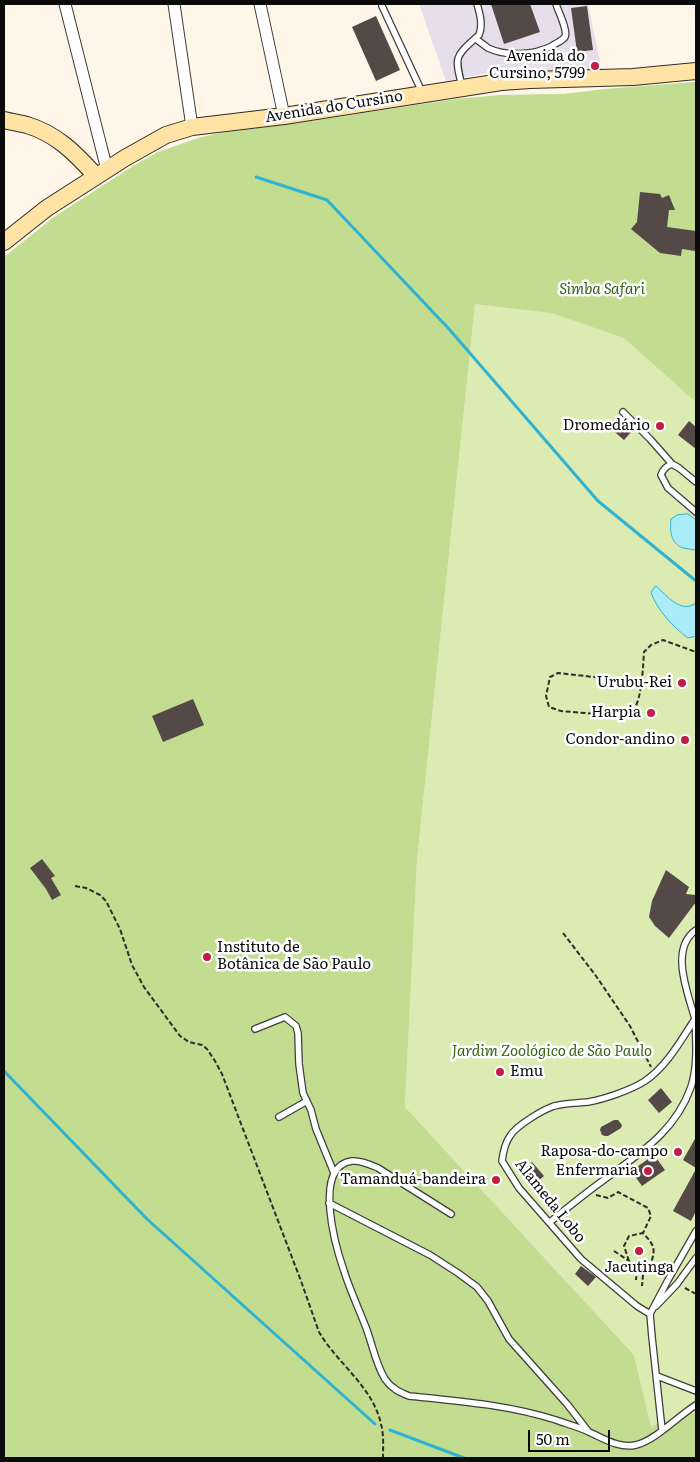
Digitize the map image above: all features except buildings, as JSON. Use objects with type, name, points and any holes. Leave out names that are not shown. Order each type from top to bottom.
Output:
[{"type":"main road","name":"Avenida do Cursino","points":[[4,242],[47,208],[102,173],[166,135],[192,127],[284,116],[520,80],[633,77],[696,71]]},
{"type":"main road","points":[[4,120],[28,125],[48,133],[59,139],[80,158],[102,173]]},
{"type":"street","points":[[65,4],[102,173]]},
{"type":"street","points":[[174,4],[192,127]]},
{"type":"street","points":[[260,4],[284,116]]},
{"type":"lane","points":[[462,88],[457,58],[479,36],[481,26],[477,4]]},
{"type":"lane","points":[[476,39],[488,48],[510,54],[548,48],[561,41],[565,36],[565,30],[556,4]]},
{"type":"lane","points":[[382,6],[423,94]]},
{"type":"lane","points":[[623,412],[672,464],[680,468],[696,482]]},
{"type":"lane","points":[[672,464],[662,470],[661,476],[668,488],[696,512]]},
{"type":"lane","points":[[550,1222],[652,1144],[668,1128],[682,1105],[691,1086],[695,1064],[696,1018],[683,976],[682,951],[689,935],[696,930]]},
{"type":"lane","points":[[255,1028],[285,1017],[296,1026],[303,1093],[334,1173]]},
{"type":"lane","name":"Alameda Lobo","points":[[652,1312],[637,1306],[581,1259],[519,1188],[502,1161],[503,1152],[510,1135],[528,1120],[553,1106],[589,1102],[612,1095],[644,1081],[654,1073],[674,1050],[696,1018]]},
{"type":"lane","points":[[279,1117],[307,1101]]},
{"type":"lane","points":[[451,1214],[369,1164],[352,1161],[346,1163],[334,1173],[329,1203],[337,1247],[344,1272],[366,1326],[380,1368],[391,1387],[409,1396],[522,1411],[556,1420],[588,1431],[603,1439],[628,1446],[642,1443],[696,1405]]},
{"type":"lane","points":[[329,1203],[430,1255],[458,1272],[477,1287],[488,1301],[509,1339],[567,1404],[588,1431]]},
{"type":"lane","points":[[662,1430],[652,1337],[652,1312],[696,1231]]},
{"type":"lane","points":[[652,1312],[666,1298],[696,1258]]},
{"type":"lane","points":[[657,1376],[696,1392]]},
{"type":"path","points":[[643,680],[630,681],[558,673],[550,677],[546,696],[549,707],[561,711],[619,716],[628,714],[635,708],[643,680],[644,652],[651,645],[662,640],[696,652]]},
{"type":"path","points":[[75,886],[86,888],[100,895],[106,901],[120,929],[132,965],[147,992],[180,1036],[189,1042],[202,1045],[215,1061],[262,1178],[319,1332],[367,1393],[379,1416],[383,1433],[383,1458]]},
{"type":"path","points":[[563,933],[596,976],[630,1026],[654,1073]]},
{"type":"path","points":[[586,1193],[608,1198],[618,1192],[648,1208],[651,1216],[643,1233]]},
{"type":"path","points":[[629,1261],[624,1246],[629,1236],[643,1233]]},
{"type":"path","points":[[638,1269],[651,1263],[654,1254],[653,1244],[643,1233]]},
{"type":"path","points":[[614,1251],[629,1261],[643,1275],[642,1286]]},
{"type":"path","points":[[636,1280],[638,1269]]},
{"type":"shaded area","points":[[419,4],[588,4],[602,71],[498,71],[446,81]]},
{"type":"green space","name":"Jardim Zoológico de São Paulo","points":[[696,82],[696,1412],[651,1426],[634,1355],[405,1107],[417,860],[475,303],[500,95],[563,94]]},
{"type":"green space","name":"Simba Safari","points":[[696,82],[696,402],[624,338],[552,313],[475,304],[417,860],[405,1107],[634,1355],[651,1426],[696,1412],[696,1458],[4,1458],[4,257],[54,217],[133,166],[158,152],[201,137],[455,99],[500,95],[563,94]]},
{"type":"water","points":[[688,514],[696,520],[696,550],[679,546],[672,536],[671,519],[677,515]]},
{"type":"water","points":[[656,586],[670,599],[680,605],[690,606],[696,603],[696,636],[688,638],[666,618],[651,593]]},
{"type":"waterway","points":[[256,177],[327,200],[449,329],[598,501],[696,581]]},
{"type":"waterway","points":[[4,1071],[147,1219],[375,1424]]},
{"type":"waterway","points":[[390,1430],[464,1458]]},
{"type":"place","name":"Avenida do Cursino, 5799","points":[[595,66]]},
{"type":"place","name":"Dromedário","points":[[660,426]]},
{"type":"place","name":"Urubu-Rei","points":[[682,683]]},
{"type":"place","name":"Harpia","points":[[651,713]]},
{"type":"place","name":"Condor-andino","points":[[685,740]]},
{"type":"place","name":"Instituto de Botânica de São Paulo","points":[[207,957]]},
{"type":"place","name":"Emu","points":[[500,1072]]},
{"type":"place","name":"Raposa-do-campo","points":[[678,1152]]},
{"type":"place","name":"Enfermaria","points":[[648,1171]]},
{"type":"place","name":"Tamanduá-bandeira","points":[[496,1180]]},
{"type":"place","name":"Jacutinga","points":[[639,1251]]}]
